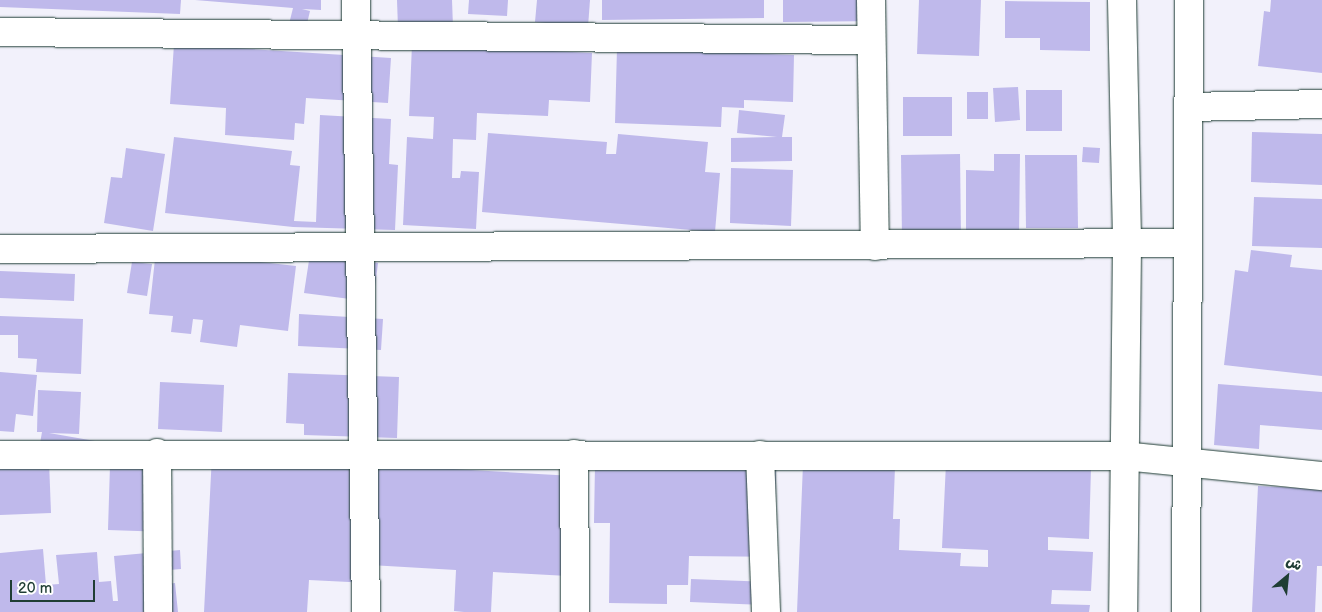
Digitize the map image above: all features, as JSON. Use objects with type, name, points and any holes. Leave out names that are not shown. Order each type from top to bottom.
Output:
[{"type":"street","points":[[356,0],[366,612]]},
{"type":"street","points":[[871,0],[870,40],[875,246]]},
{"type":"street","points":[[1122,0],[1127,246],[1123,612]]},
{"type":"street","points":[[1186,612],[1190,464],[1188,243],[1190,0]]},
{"type":"street","points":[[0,32],[357,39],[870,40]]},
{"type":"street","points":[[1189,107],[1322,104]]},
{"type":"street","points":[[0,249],[1127,246],[1188,243]]},
{"type":"street","points":[[0,455],[156,453],[364,456],[574,454],[1124,456],[1322,476]]},
{"type":"street","points":[[156,453],[158,612]]},
{"type":"street","points":[[574,454],[575,612]]},
{"type":"street","points":[[760,455],[766,612]]},
{"type":"building","points":[[0,0],[181,0],[180,14],[0,7]]},
{"type":"building","points":[[195,0],[321,0],[321,10],[302,9],[310,11],[306,28],[289,24],[293,8]]},
{"type":"building","points":[[397,0],[452,0],[453,27],[398,28]]},
{"type":"building","points":[[469,0],[508,0],[507,16],[468,14]]},
{"type":"building","points":[[537,0],[590,0],[588,27],[535,22]]},
{"type":"building","points":[[602,0],[764,0],[764,18],[602,20]]},
{"type":"building","points":[[783,0],[883,0],[883,21],[783,22]]},
{"type":"building","points":[[919,0],[981,0],[979,56],[917,54]]},
{"type":"building","points":[[1271,0],[1322,0],[1322,73],[1258,66],[1264,11],[1270,12]]},
{"type":"building","points":[[1005,1],[1090,2],[1090,51],[1040,50],[1040,38],[1005,38]]},
{"type":"building","points":[[174,44],[391,58],[388,103],[306,98],[304,124],[295,123],[294,140],[225,135],[226,108],[170,104]]},
{"type":"building","points":[[412,44],[592,53],[590,102],[549,100],[548,116],[477,113],[476,140],[453,139],[452,178],[460,178],[461,171],[479,172],[476,229],[403,225],[407,137],[433,139],[434,117],[409,116]]},
{"type":"building","points":[[617,48],[794,55],[793,102],[744,100],[744,108],[722,107],[721,127],[615,123]]},
{"type":"building","points":[[1018,87],[1020,120],[995,122],[993,88]]},
{"type":"building","points":[[1026,90],[1062,90],[1062,131],[1026,131]]},
{"type":"building","points":[[967,92],[988,92],[988,119],[967,119]]},
{"type":"building","points":[[903,97],[952,97],[952,136],[903,136]]},
{"type":"building","points":[[739,110],[785,115],[782,137],[792,137],[792,161],[731,162],[731,138],[777,137],[737,133]]},
{"type":"building","points":[[320,115],[391,119],[389,164],[398,165],[395,230],[293,227],[165,213],[174,137],[292,151],[290,165],[300,166],[294,221],[316,222]]},
{"type":"building","points":[[1252,132],[1322,134],[1322,185],[1251,182]]},
{"type":"building","points":[[488,133],[607,142],[606,154],[616,154],[618,134],[708,142],[705,172],[720,173],[715,232],[482,212]]},
{"type":"building","points":[[1083,147],[1100,148],[1099,163],[1082,162]]},
{"type":"building","points":[[126,148],[165,154],[153,231],[104,223],[111,177],[122,178]]},
{"type":"building","points":[[960,154],[961,239],[902,240],[901,155]]},
{"type":"building","points":[[994,154],[1020,154],[1019,238],[966,238],[966,170],[994,171]]},
{"type":"building","points":[[1025,155],[1077,155],[1078,228],[1026,228]]},
{"type":"building","points":[[731,168],[793,170],[791,226],[730,223]]},
{"type":"building","points":[[1254,197],[1322,199],[1322,248],[1252,246]]},
{"type":"building","points":[[156,250],[296,266],[288,331],[240,325],[237,347],[200,342],[203,320],[193,319],[191,334],[171,332],[173,316],[149,314]]},
{"type":"building","points":[[1251,250],[1292,255],[1290,267],[1322,270],[1322,376],[1224,365],[1235,270],[1248,272]]},
{"type":"building","points":[[310,254],[378,263],[373,302],[304,293]]},
{"type":"building","points":[[132,262],[152,264],[147,296],[127,293]]},
{"type":"building","points":[[0,271],[75,274],[74,301],[0,298]]},
{"type":"building","points":[[299,314],[383,319],[381,350],[298,346]]},
{"type":"building","points":[[0,316],[83,319],[81,374],[36,372],[37,359],[18,358],[18,335],[0,335]]},
{"type":"building","points":[[0,372],[37,375],[33,416],[16,414],[14,432],[0,431]]},
{"type":"building","points":[[288,373],[399,377],[397,438],[304,435],[304,424],[286,423]]},
{"type":"building","points":[[160,382],[224,385],[222,432],[158,429]]},
{"type":"building","points":[[1218,384],[1322,392],[1322,430],[1260,425],[1259,449],[1214,445]]},
{"type":"building","points":[[38,390],[81,392],[79,434],[49,433],[95,441],[91,464],[38,455],[42,432],[37,432]]},
{"type":"building","points":[[212,455],[573,476],[568,576],[493,572],[491,612],[464,612],[454,611],[456,570],[370,565],[369,583],[309,580],[307,612],[204,612]]},
{"type":"building","points":[[49,461],[51,513],[0,515],[0,463]]},
{"type":"building","points":[[946,463],[1091,468],[1089,539],[1048,537],[1048,550],[1093,552],[1091,591],[1052,590],[1051,604],[1090,605],[1089,612],[797,612],[803,464],[895,467],[893,519],[900,519],[899,550],[961,553],[960,566],[988,567],[988,550],[942,548]]},
{"type":"building","points":[[595,464],[776,467],[775,557],[689,556],[688,585],[667,585],[667,604],[609,603],[610,523],[594,523]]},
{"type":"building","points":[[110,465],[169,468],[167,532],[108,530]]},
{"type":"building","points":[[1258,486],[1322,489],[1322,566],[1317,566],[1315,612],[1252,612]]},
{"type":"building","points":[[43,549],[46,585],[59,584],[56,555],[97,552],[99,582],[111,581],[113,601],[118,601],[114,556],[180,550],[181,569],[157,571],[158,585],[175,583],[178,612],[0,612],[0,553]]},
{"type":"building","points":[[691,579],[768,582],[767,605],[690,602]]}]
